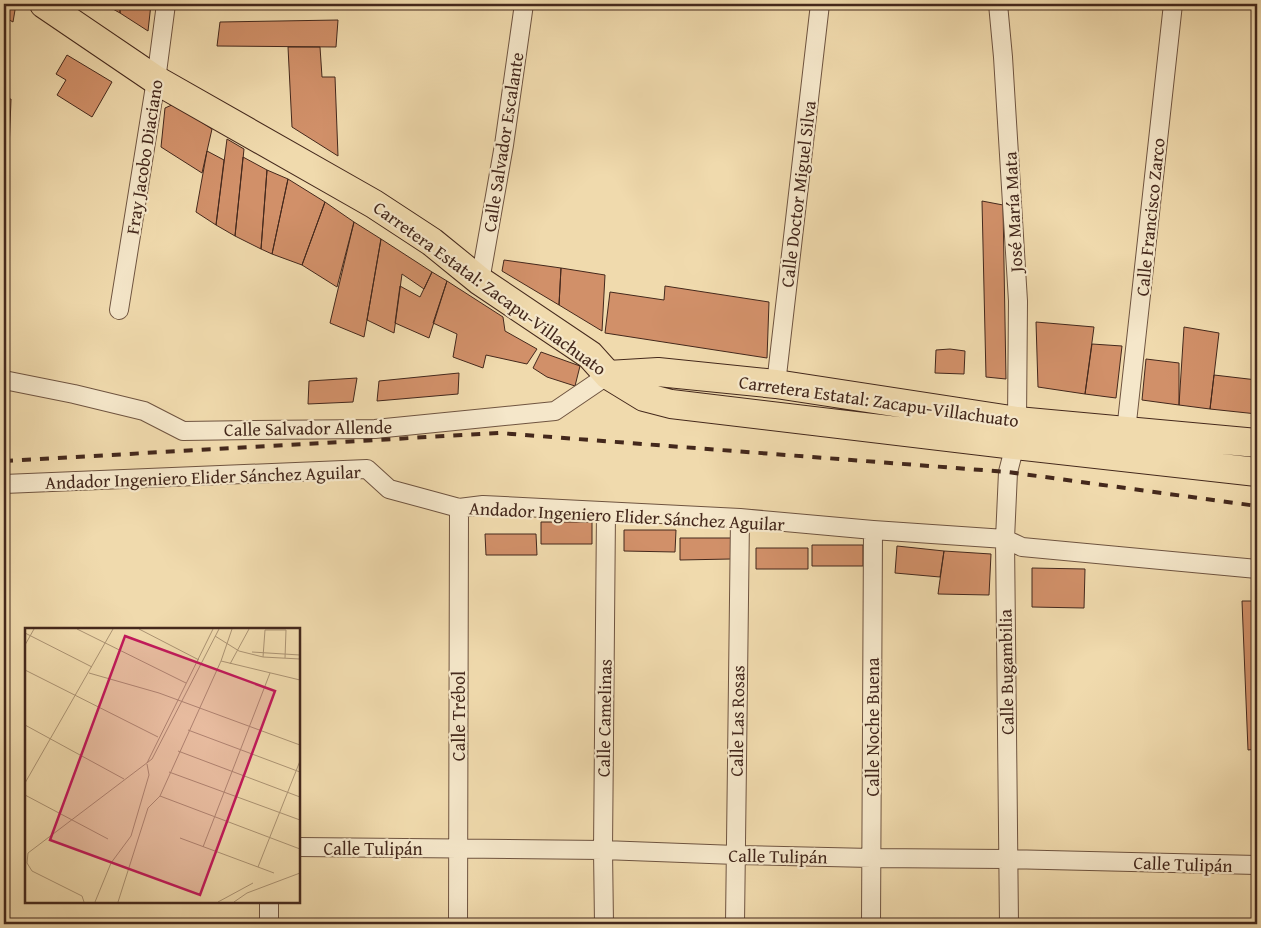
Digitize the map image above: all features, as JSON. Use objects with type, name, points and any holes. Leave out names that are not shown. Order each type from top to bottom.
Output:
[{"type":"main road","name":"Carretera Estatal: Zacapu-Villachuato","points":[[44,4],[156,80],[374,204],[432,242],[480,281],[590,355],[608,375],[658,372],[776,384],[1016,433],[1126,431],[1257,443]]},
{"type":"main road","points":[[608,375],[644,397],[671,404],[1016,433],[1257,472]]},
{"type":"street","name":"Fray Jacobo Diaciano","points":[[119,310],[156,80],[166,4]]},
{"type":"street","name":"Calle Salvador Escalante","points":[[480,281],[504,145],[524,4]]},
{"type":"street","name":"Calle Doctor Miguel Silva","points":[[776,384],[820,4]]},
{"type":"street","name":"José María Mata","points":[[998,4],[1018,301],[1016,433]]},
{"type":"street","name":"Calle Francisco Zarco","points":[[1126,431],[1173,4]]},
{"type":"street","name":"Calle Salvador Allende","points":[[4,380],[144,411],[183,431],[375,429],[555,411],[608,375]]},
{"type":"street","name":"Calle Bugambilia","points":[[1009,924],[1005,539],[1008,472],[1016,433]]},
{"type":"street","name":"Andador Ingeniero Elider Sánchez Aguilar","points":[[4,484],[368,469],[389,490],[459,508],[483,505],[740,518],[1005,539],[1022,547],[1257,569]]},
{"type":"street","name":"Calle Trébol","points":[[458,924],[459,508]]},
{"type":"street","name":"Calle Camelinas","points":[[604,924],[606,512]]},
{"type":"street","name":"Calle Las Rosas","points":[[735,924],[740,518]]},
{"type":"street","name":"Calle Noche Buena","points":[[871,924],[873,530]]},
{"type":"street","name":"Calle Tulipán","points":[[300,848],[603,850],[736,855],[1008,859],[1257,866]]},
{"type":"street","points":[[269,903],[269,924]]},
{"type":"building","points":[[4,4],[16,4],[13,22],[4,17]]},
{"type":"building","points":[[104,4],[120,4],[120,13]]},
{"type":"building","points":[[120,4],[151,4],[148,31],[120,13]]},
{"type":"building","points":[[338,20],[336,47],[217,46],[220,22]]},
{"type":"building","points":[[288,47],[320,47],[322,77],[335,77],[338,156],[292,127]]},
{"type":"building","points":[[67,55],[112,82],[92,117],[57,95],[66,80],[56,74]]},
{"type":"building","points":[[4,99],[11,99],[9,151],[4,151]]},
{"type":"building","points":[[174,104],[212,129],[202,173],[161,147],[165,108]]},
{"type":"building","points":[[227,139],[244,149],[235,236],[216,225]]},
{"type":"building","points":[[207,151],[224,160],[216,225],[196,212]]},
{"type":"building","points":[[243,157],[267,170],[261,249],[235,236]]},
{"type":"building","points":[[267,170],[288,179],[272,254],[261,249]]},
{"type":"building","points":[[288,179],[325,202],[302,265],[272,254]]},
{"type":"building","points":[[982,201],[1003,205],[1006,379],[986,377]]},
{"type":"building","points":[[325,202],[354,222],[337,287],[302,265]]},
{"type":"building","points":[[354,222],[381,239],[364,337],[330,323]]},
{"type":"building","points":[[381,239],[432,272],[424,289],[402,274],[394,333],[367,320]]},
{"type":"building","points":[[504,260],[561,268],[559,305],[502,271]]},
{"type":"building","points":[[561,268],[605,275],[602,331],[559,305]]},
{"type":"building","points":[[432,272],[447,281],[429,338],[395,323],[400,286],[420,297]]},
{"type":"building","points":[[447,281],[503,317],[505,331],[537,349],[527,364],[486,355],[483,368],[453,357],[457,334],[433,323]]},
{"type":"building","points":[[665,286],[769,302],[767,358],[605,333],[610,292],[664,300]]},
{"type":"building","points":[[1036,322],[1094,327],[1085,394],[1038,387]]},
{"type":"building","points":[[1184,327],[1219,333],[1210,409],[1179,405]]},
{"type":"building","points":[[1092,344],[1122,346],[1116,398],[1085,394]]},
{"type":"building","points":[[936,350],[965,351],[964,374],[935,373]]},
{"type":"building","points":[[541,352],[580,366],[575,386],[547,377],[533,368]]},
{"type":"building","points":[[1146,359],[1179,363],[1179,405],[1142,400]]},
{"type":"building","points":[[459,373],[458,394],[377,401],[379,381]]},
{"type":"building","points":[[1214,375],[1257,380],[1257,414],[1210,409]]},
{"type":"building","points":[[357,378],[353,402],[308,404],[309,381]]},
{"type":"building","points":[[541,522],[592,522],[592,544],[541,544]]},
{"type":"building","points":[[624,530],[676,530],[675,552],[624,551]]},
{"type":"building","points":[[485,534],[536,534],[537,555],[486,555]]},
{"type":"building","points":[[680,538],[731,538],[731,559],[680,560]]},
{"type":"building","points":[[812,545],[863,545],[863,566],[812,566]]},
{"type":"building","points":[[897,546],[944,551],[940,577],[895,573]]},
{"type":"building","points":[[756,548],[808,548],[808,569],[756,569]]},
{"type":"building","points":[[944,551],[991,554],[989,595],[938,594]]},
{"type":"building","points":[[1032,568],[1085,569],[1084,608],[1032,607]]},
{"type":"building","points":[[1242,601],[1257,601],[1257,749],[1248,750]]},
{"type":"railway","points":[[4,461],[499,433],[1008,472],[1257,506]]}]
